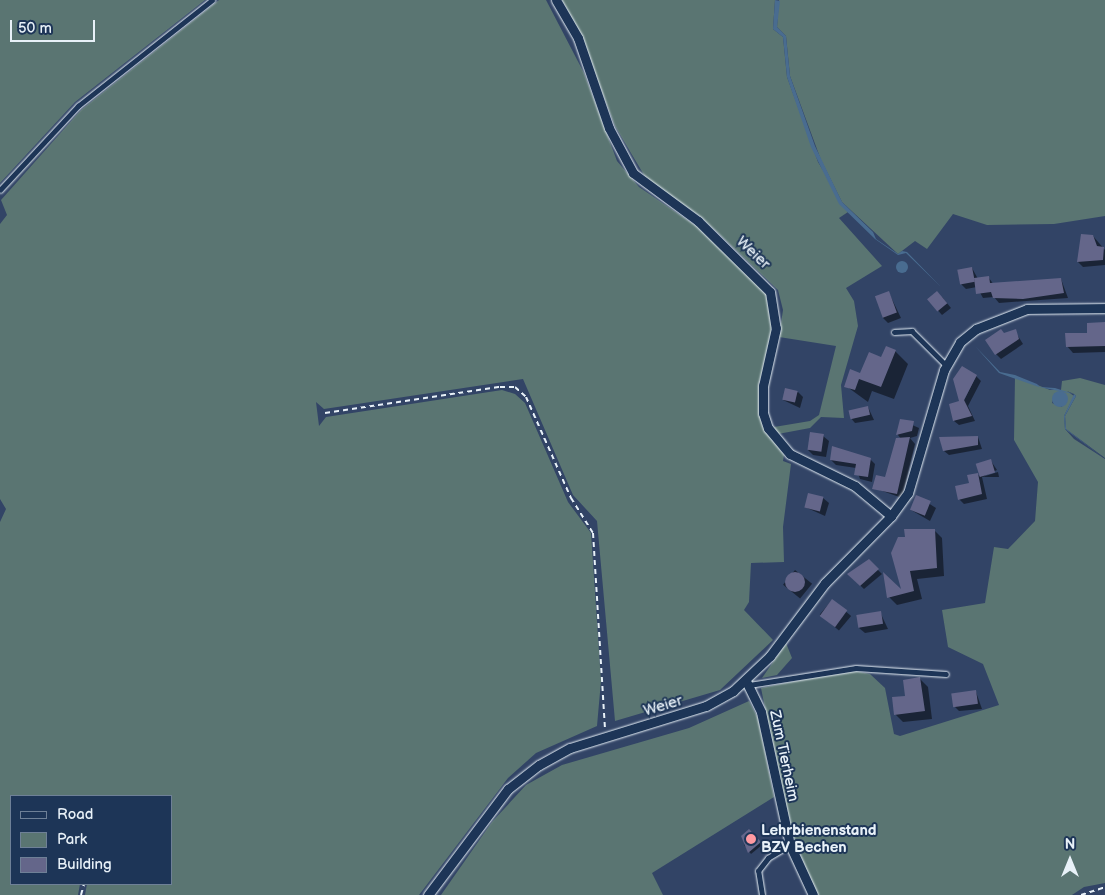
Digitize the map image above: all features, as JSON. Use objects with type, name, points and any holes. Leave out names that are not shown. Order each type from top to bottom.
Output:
[{"type":"street","name":"Weier","points":[[556,0],[578,38],[609,128],[633,174],[698,220],[770,292],[776,328],[763,386],[763,413],[768,428],[790,454],[855,486],[891,516]]},
{"type":"street","name":"Weier","points":[[428,895],[508,789],[539,764],[605,736],[678,718],[748,683],[825,584],[891,516],[914,478],[946,365],[960,342],[993,319],[1027,309],[1105,308]]},
{"type":"street","name":"Zum Tierheim","points":[[748,683],[761,712],[790,845],[813,895]]},
{"type":"lane","points":[[0,190],[78,106],[212,0]]},
{"type":"lane","points":[[894,332],[912,331],[946,365]]},
{"type":"lane","points":[[748,683],[856,668],[946,674]]},
{"type":"lane","points":[[762,895],[758,871],[768,858],[790,845]]},
{"type":"path","points":[[325,413],[507,386],[526,396],[571,498],[593,533],[605,736]]},
{"type":"path","points":[[1082,895],[1105,887]]},
{"type":"green space","points":[[0,0],[205,0],[75,102],[0,183]]},
{"type":"green space","points":[[219,0],[546,0],[584,73],[617,161],[639,187],[705,232],[767,293],[772,329],[759,385],[765,429],[784,455],[783,461],[791,464],[783,527],[784,562],[751,563],[749,602],[744,610],[773,640],[720,690],[615,721],[597,521],[573,495],[523,379],[324,409],[316,402],[319,426],[326,417],[502,390],[515,394],[525,403],[568,502],[591,533],[601,681],[597,726],[536,753],[508,778],[419,895],[85,895],[87,885],[172,885],[172,795],[10,795],[10,885],[80,885],[78,895],[0,895],[0,522],[6,509],[0,499],[0,224],[7,215],[1,200],[81,110]]},
{"type":"green space","points":[[562,0],[775,0],[773,29],[783,37],[787,77],[818,162],[848,212],[839,218],[882,266],[846,288],[854,301],[858,326],[841,385],[844,418],[821,417],[810,428],[778,434],[774,427],[810,421],[819,415],[836,346],[779,337],[783,310],[778,290],[701,217],[647,180],[615,126],[578,29]]},
{"type":"green space","points":[[779,0],[1105,0],[1105,216],[1054,224],[987,225],[953,214],[927,249],[915,241],[898,254],[842,202],[821,160],[790,76],[786,36],[777,27]]},
{"type":"green space","points":[[1015,376],[1050,390],[1061,390],[1062,381],[1080,378],[1105,385],[1105,458],[1066,429],[1065,416],[1076,396],[1067,391],[1074,396],[1064,416],[1065,429],[1074,439],[1105,459],[1105,883],[1084,887],[1072,895],[816,895],[788,822],[761,688],[850,670],[870,674],[885,688],[894,734],[900,736],[999,705],[983,664],[948,647],[942,610],[985,603],[994,547],[1008,549],[1035,521],[1038,482],[1014,440]],"holes":[[[1055,393],[1064,394],[1062,407],[1052,403]]]},
{"type":"green space","points":[[786,643],[792,658],[777,675],[762,678]]},
{"type":"green space","points":[[749,701],[758,718],[774,797],[652,873],[663,895],[441,895],[492,822],[526,785],[562,765],[689,728]]},
{"type":"water","points":[[775,0],[780,1],[777,27],[786,36],[790,76],[815,146],[842,202],[873,232],[876,239],[898,254],[902,251],[907,252],[941,287],[906,253],[898,255],[875,239],[839,204],[811,147],[787,77],[783,37],[773,29]]},
{"type":"water","points":[[902,261],[908,267],[902,273],[896,267]]},
{"type":"water","points":[[975,346],[1000,372],[1015,375],[1040,387],[1055,388],[1074,394],[1039,387],[999,373]]},
{"type":"water","points":[[1060,391],[1068,399],[1060,407],[1052,399]]},
{"type":"water","points":[[1074,394],[1076,396],[1065,416],[1066,429],[1105,459],[1065,429],[1064,416]]},
{"type":"building","points":[[1081,234],[1093,235],[1097,246],[1104,247],[1103,260],[1077,262]]},
{"type":"building","points":[[972,267],[975,282],[960,285],[957,270]]},
{"type":"building","points":[[989,276],[990,283],[1061,278],[1064,293],[1023,299],[993,298],[991,292],[976,294],[974,278]]},
{"type":"building","points":[[889,291],[897,313],[883,318],[875,296]]},
{"type":"building","points":[[937,291],[947,303],[937,312],[927,299]]},
{"type":"building","points":[[1105,322],[1105,346],[1066,347],[1065,333],[1087,333],[1087,323]]},
{"type":"building","points":[[1001,329],[1004,333],[1016,329],[1019,339],[995,355],[985,340]]},
{"type":"building","points":[[886,346],[896,350],[881,387],[859,379],[855,390],[844,387],[850,369],[860,373],[869,352],[881,357]]},
{"type":"building","points":[[962,366],[977,375],[964,400],[972,416],[953,421],[949,404],[959,401],[953,379]]},
{"type":"building","points":[[785,388],[798,391],[795,403],[782,400]]},
{"type":"building","points":[[868,406],[870,415],[851,419],[849,410]]},
{"type":"building","points":[[900,419],[914,421],[912,431],[896,435]]},
{"type":"building","points":[[810,432],[824,434],[821,452],[807,450]]},
{"type":"building","points":[[978,436],[978,445],[943,451],[939,437]]},
{"type":"building","points":[[910,437],[897,494],[872,489],[876,475],[885,477],[896,438]]},
{"type":"building","points":[[832,446],[871,458],[868,477],[854,475],[856,464],[830,460]]},
{"type":"building","points":[[991,459],[995,472],[980,477],[976,464]]},
{"type":"building","points":[[978,473],[982,494],[958,500],[955,486],[969,483],[967,475]]},
{"type":"building","points":[[808,493],[824,497],[820,511],[804,508]]},
{"type":"building","points":[[916,495],[931,501],[925,516],[910,510]]},
{"type":"building","points":[[904,529],[935,529],[937,568],[910,571],[914,591],[887,598],[883,572],[901,589],[891,553],[898,537],[905,537]]},
{"type":"building","points":[[869,559],[879,569],[860,586],[847,574]]},
{"type":"building","points":[[791,572],[799,572],[805,578],[805,586],[799,592],[791,592],[785,586],[785,578]]},
{"type":"building","points":[[832,599],[847,610],[835,627],[820,616]]},
{"type":"building","points":[[881,611],[883,624],[858,628],[856,615]]},
{"type":"building","points":[[920,677],[925,711],[894,715],[892,697],[905,696],[903,680]]},
{"type":"building","points":[[976,690],[978,704],[953,707],[951,693]]},
{"type":"building","name":"Lehrbienenstand BZV Bechen","points":[[749,829],[761,842],[748,853],[741,836]]},
{"type":"place","name":"Lehrbienenstand BZV Bechen","points":[[751,839]]}]
